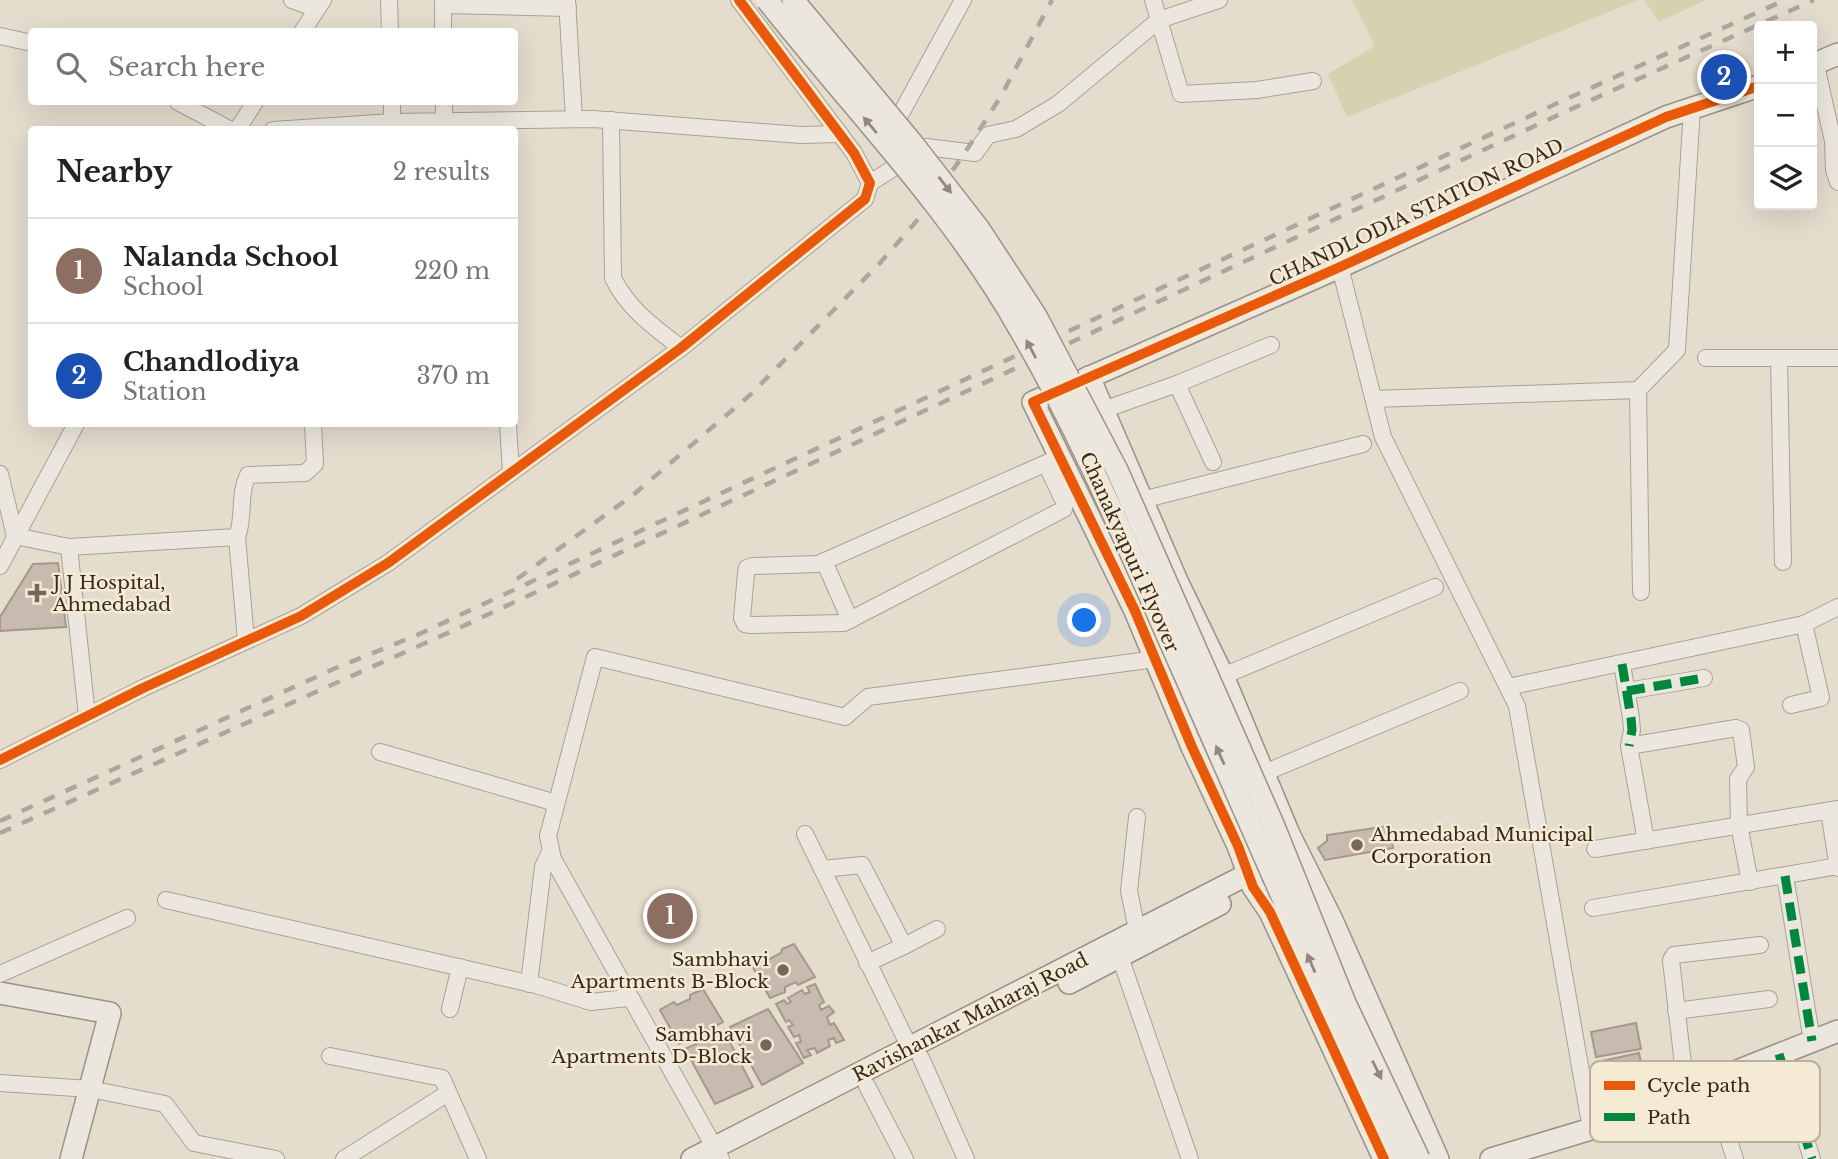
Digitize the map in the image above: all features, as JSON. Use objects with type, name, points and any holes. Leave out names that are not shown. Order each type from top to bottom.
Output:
[{"type":"main road","name":"Chanakyapuri Flyover","points":[[767,0],[897,157],[962,241],[1019,326],[1098,478],[1332,1013],[1401,1159]]},
{"type":"main road","name":"Chanakyapuri Flyover","points":[[793,0],[913,144],[979,229],[1036,316],[1117,470],[1273,824],[1345,1003],[1419,1159]]},
{"type":"main road","points":[[1817,62],[1838,54]]},
{"type":"main road","name":"CHANDLODIA STATION ROAD","points":[[1053,461],[1033,402],[1340,267],[1666,117],[1754,88]]},
{"type":"main road","points":[[1089,377],[1223,676],[1289,834],[1313,880],[1438,1159]]},
{"type":"main road","points":[[1053,461],[1156,659],[1251,881],[1270,912],[1384,1159]]},
{"type":"main road","points":[[1251,881],[1278,858],[1289,834]]},
{"type":"main road","points":[[1251,881],[1287,875],[1313,880]]},
{"type":"main road","name":"Ravishankar Maharaj Road","points":[[719,1155],[916,1053],[1137,930],[1251,881]]},
{"type":"main road","name":"Ravishankar Maharaj Road","points":[[692,1159],[719,1155],[867,1086],[916,1053],[1119,957],[1251,881]]},
{"type":"main road","points":[[0,993],[110,1013],[71,1159]]},
{"type":"main road","points":[[1762,1061],[1838,1031]]},
{"type":"main road","points":[[1491,1159],[1590,1129]]},
{"type":"street","points":[[292,0],[320,5],[305,28]]},
{"type":"street","points":[[389,0],[390,28]]},
{"type":"street","points":[[739,0],[840,134],[870,183]]},
{"type":"street","points":[[804,0],[926,147]]},
{"type":"street","points":[[900,117],[962,0]]},
{"type":"street","points":[[1153,0],[1181,94],[1257,90],[1313,81]]},
{"type":"street","points":[[0,760],[301,616],[388,563],[681,348],[865,199],[870,183],[926,147],[975,153],[988,135],[1016,129],[1058,104],[1159,20],[1219,0]]},
{"type":"street","points":[[443,28],[443,2],[567,4],[574,119]]},
{"type":"street","points":[[0,36],[28,42]]},
{"type":"street","points":[[1817,75],[1833,141],[1834,170],[1838,182]]},
{"type":"street","points":[[184,105],[223,126]]},
{"type":"street","points":[[240,126],[253,105]]},
{"type":"street","points":[[392,105],[392,122]]},
{"type":"street","points":[[443,105],[444,121]]},
{"type":"street","points":[[1374,399],[1638,390],[1677,350],[1692,108]]},
{"type":"street","points":[[332,126],[444,121],[503,125],[574,119],[801,135],[840,134]]},
{"type":"street","points":[[611,120],[613,278],[635,312],[681,348]]},
{"type":"street","points":[[1340,267],[1383,437],[1517,706],[1590,1123]]},
{"type":"street","points":[[1103,410],[1177,384],[1271,345]]},
{"type":"street","points":[[1706,358],[1838,358]]},
{"type":"street","points":[[1779,358],[1783,562]]},
{"type":"street","points":[[1177,384],[1213,462]]},
{"type":"street","points":[[1638,390],[1641,592]]},
{"type":"street","points":[[0,566],[74,427]]},
{"type":"street","points":[[246,641],[237,537],[241,527],[242,488],[248,475],[305,474],[315,464],[313,427]]},
{"type":"street","points":[[508,427],[511,474]]},
{"type":"street","points":[[1142,500],[1363,444]]},
{"type":"street","points":[[1053,461],[1064,509],[844,623],[745,624],[743,618],[747,568],[752,565],[818,564],[1053,461]]},
{"type":"street","points":[[0,474],[15,536]]},
{"type":"street","points":[[15,536],[69,547],[237,537]]},
{"type":"street","points":[[69,547],[88,716]]},
{"type":"street","points":[[824,561],[850,620]]},
{"type":"street","points":[[1223,676],[1435,587]]},
{"type":"street","points":[[1508,687],[1804,624],[1838,607]]},
{"type":"street","points":[[1791,705],[1821,698],[1804,624]]},
{"type":"street","points":[[719,1155],[553,859],[548,836],[595,657],[845,717],[867,697],[1156,659]]},
{"type":"street","points":[[1622,664],[1632,730],[1629,746],[1646,841]]},
{"type":"street","points":[[1626,691],[1704,678]]},
{"type":"street","points":[[1264,773],[1460,691]]},
{"type":"street","points":[[1629,746],[1736,728],[1741,730],[1746,767],[1738,779],[1739,825],[1750,882]]},
{"type":"street","points":[[380,752],[556,803]]},
{"type":"street","points":[[1593,908],[1838,867],[1833,810],[1595,849]]},
{"type":"street","points":[[1137,817],[1129,891],[1137,930]]},
{"type":"street","points":[[805,834],[867,963],[916,1053],[966,1159]]},
{"type":"street","points":[[529,984],[543,867],[551,850]]},
{"type":"street","points":[[822,869],[862,866],[904,946]]},
{"type":"street","points":[[1785,876],[1812,1041]]},
{"type":"street","points":[[166,901],[460,967],[591,1002],[627,998],[632,1000]]},
{"type":"street","points":[[0,974],[127,918]]},
{"type":"street","points":[[867,963],[937,929]]},
{"type":"street","points":[[1682,1061],[1670,964],[1674,955],[1760,945]]},
{"type":"street","points":[[1119,957],[1190,1159]]},
{"type":"street","points":[[450,1009],[460,967]]},
{"type":"street","points":[[1676,1011],[1769,999]]},
{"type":"street","points":[[1779,1054],[1781,1061]]},
{"type":"street","points":[[330,1056],[442,1079],[478,1159]]},
{"type":"street","points":[[0,1083],[90,1089],[165,1104],[194,1143],[276,1159]]},
{"type":"street","points":[[867,1086],[905,1159]]},
{"type":"street","points":[[344,1159],[448,1093]]},
{"type":"street","points":[[1729,1142],[1735,1159]]},
{"type":"street","points":[[1807,1142],[1812,1159]]},
{"type":"shaded area","points":[[1352,0],[1639,0],[1347,117],[1328,74],[1375,46]]},
{"type":"shaded area","points":[[1644,0],[1706,0],[1659,22]]},
{"type":"building","points":[[58,563],[66,627],[0,631],[0,617],[33,564]]},
{"type":"building","name":"Ahmedabad Municipal Corporation","points":[[1389,826],[1393,848],[1325,860],[1318,848],[1327,841],[1327,835]]},
{"type":"building","name":"Sambhavi Apartments B-Block","points":[[794,944],[815,977],[798,985],[796,982],[785,987],[785,992],[770,998],[751,964],[766,956],[768,960]]},
{"type":"building","points":[[815,984],[824,1002],[819,1005],[821,1010],[829,1006],[834,1012],[827,1017],[830,1025],[834,1023],[844,1040],[836,1043],[834,1038],[828,1040],[830,1046],[817,1053],[815,1048],[807,1050],[811,1055],[804,1058],[796,1043],[801,1042],[799,1035],[794,1037],[788,1027],[793,1025],[789,1020],[786,1022],[776,1004],[784,1000],[787,1004],[791,1002],[788,998],[802,990],[805,994],[810,992],[807,987]]},
{"type":"building","points":[[703,989],[723,1022],[707,1031],[704,1028],[694,1033],[694,1037],[679,1044],[660,1010],[674,1002],[677,1005],[690,999],[690,995]]},
{"type":"building","name":"Sambhavi Apartments D-Block","points":[[768,1009],[803,1063],[762,1085],[730,1027]]},
{"type":"building","points":[[1636,1023],[1641,1049],[1596,1057],[1591,1032]]},
{"type":"building","points":[[724,1031],[753,1087],[715,1104],[685,1049]]},
{"type":"building","points":[[1639,1053],[1641,1061],[1602,1061]]},
{"type":"railway","points":[[517,579],[633,495],[750,395],[879,264],[921,216],[966,151],[1001,96],[1052,0]]},
{"type":"railway","points":[[0,821],[338,667],[415,636],[1562,101],[1785,0]]},
{"type":"railway","points":[[0,833],[459,628],[1569,110],[1814,0]]},
{"type":"marked path","points":[[1622,664],[1631,718],[1629,746]]},
{"type":"marked path","points":[[1627,691],[1704,678]]},
{"type":"marked path","points":[[1785,876],[1812,1041]]},
{"type":"marked path","points":[[1779,1054],[1781,1061]]},
{"type":"marked path","points":[[1807,1142],[1812,1159]]},
{"type":"cycle path","points":[[0,760],[143,688],[301,616],[388,563],[681,348],[865,199],[870,183],[854,153],[739,0]]},
{"type":"cycle path","points":[[1384,1159],[1270,912],[1253,887],[1238,846],[1192,747],[1135,611],[1033,402],[1340,267],[1666,117],[1754,88]]},
{"type":"place","name":"Chandlodiya","points":[[1724,77]]},
{"type":"place","name":"J J Hospital, Ahmedabad","points":[[37,593]]},
{"type":"place","name":"Ahmedabad Municipal Corporation","points":[[1357,845]]},
{"type":"place","name":"Nalanda School","points":[[670,916]]},
{"type":"place","name":"Sambhavi Apartments B-Block","points":[[783,970]]},
{"type":"place","name":"Sambhavi Apartments D-Block","points":[[766,1045]]}]
